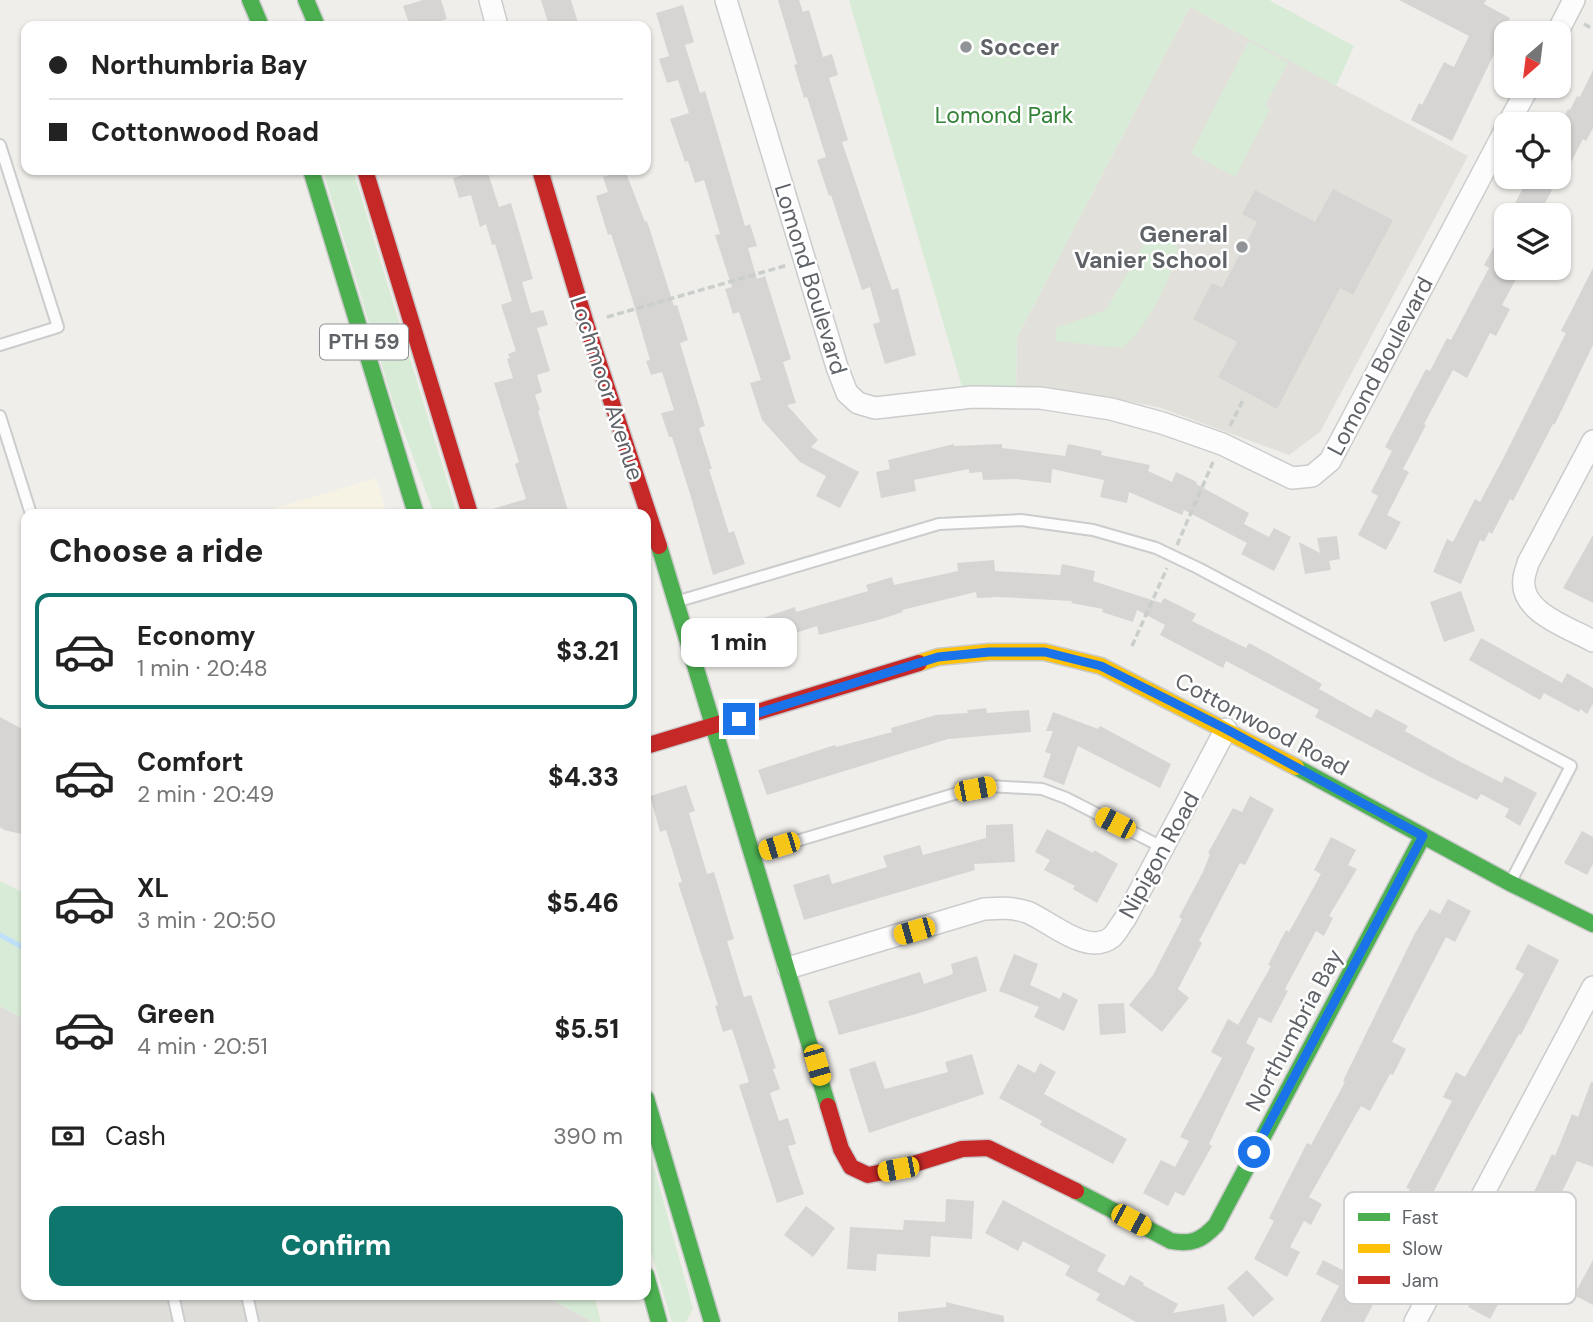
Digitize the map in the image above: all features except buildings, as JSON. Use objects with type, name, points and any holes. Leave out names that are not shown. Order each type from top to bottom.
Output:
[{"type":"street","points":[[250,0],[259,21]]},
{"type":"street","points":[[306,0],[315,21]]},
{"type":"street","points":[[489,0],[495,21]]},
{"type":"street","name":"Lomond Boulevard","points":[[726,0],[837,367],[847,393],[858,403],[875,408],[972,397],[1040,398],[1111,410],[1162,423],[1222,444],[1292,478],[1312,476],[1330,461],[1494,152]]},
{"type":"street","points":[[1563,21],[1574,0]]},
{"type":"street","points":[[1583,0],[1593,5]]},
{"type":"street","name":"PTH 59","points":[[313,175],[414,509]]},
{"type":"street","name":"PTH 59","points":[[367,175],[468,509]]},
{"type":"street","name":"Lochmoor Avenue","points":[[541,175],[586,324],[647,509]]},
{"type":"street","points":[[1593,441],[1528,563],[1523,581],[1528,601],[1540,612],[1593,640]]},
{"type":"street","name":"Lochmoor Avenue","points":[[651,522],[714,727]]},
{"type":"street","name":"Cottonwood Road","points":[[651,745],[938,657],[1045,652],[1101,666],[1226,729],[1510,883],[1593,924]]},
{"type":"street","name":"Northumbria Bay","points":[[714,727],[841,1149],[851,1167],[868,1175],[898,1169],[962,1149],[988,1148],[1171,1241],[1190,1245],[1206,1236],[1216,1225],[1423,836]]},
{"type":"street","name":"Nipigon Road","points":[[788,968],[984,909],[1012,908],[1030,913],[1078,939],[1095,943],[1111,937],[1125,919],[1226,729]]},
{"type":"street","points":[[1484,1192],[1593,987]]},
{"type":"street","points":[[651,1115],[712,1322]]},
{"type":"street","points":[[651,1293],[659,1322]]},
{"type":"street","points":[[1415,1322],[1425,1304]]},
{"type":"lane","points":[[0,145],[58,327],[0,345]]},
{"type":"lane","points":[[0,416],[29,509]]},
{"type":"lane","points":[[677,601],[939,524],[1021,520],[1093,530],[1156,548],[1572,766],[1510,883]]},
{"type":"lane","points":[[753,854],[989,786],[1042,789],[1066,798],[1164,848]]},
{"type":"lane","points":[[174,1300],[179,1322]]},
{"type":"lane","points":[[248,1300],[253,1322]]},
{"type":"path","points":[[586,324],[732,279],[805,261]]},
{"type":"path","points":[[1230,426],[1244,398]]},
{"type":"shaded area","name":"General Vanier School","points":[[1190,7],[1468,156],[1320,432],[1289,455],[1158,407],[1093,395],[1016,390],[1017,337]]},
{"type":"shaded area","points":[[376,478],[385,509],[272,509]]},
{"type":"shaded area","points":[[0,1006],[21,1017],[21,1300],[552,1300],[593,1322],[0,1322]]},
{"type":"green space","name":"Lomond Park","points":[[849,0],[1269,0],[1354,46],[1336,86],[1190,7],[1017,337],[1016,390],[962,387]]},
{"type":"green space","points":[[1249,41],[1288,63],[1265,105],[1270,110],[1235,177],[1191,153]]},
{"type":"green space","points":[[325,175],[355,175],[455,509],[432,509],[393,402]]},
{"type":"green space","points":[[1148,237],[1168,238],[1178,248],[1157,302],[1133,338],[1123,348],[1056,341],[1056,328],[1106,310]]},
{"type":"green space","points":[[0,881],[21,892],[21,1017],[0,1006]]},
{"type":"green space","points":[[651,1156],[693,1309],[686,1322],[672,1322],[651,1252]]},
{"type":"green space","points":[[552,1300],[595,1300],[601,1322],[593,1322]]},
{"type":"waterway","points":[[0,935],[21,946]]},
{"type":"traffic: fast","points":[[250,0],[259,21]]},
{"type":"traffic: fast","points":[[306,0],[315,21]]},
{"type":"traffic: fast","points":[[313,175],[414,509]]},
{"type":"traffic: fast","points":[[659,546],[828,1106]]},
{"type":"traffic: fast","points":[[1296,767],[1510,883],[1593,924]]},
{"type":"traffic: fast","points":[[1076,1191],[1171,1241],[1196,1240],[1216,1225],[1423,836]]},
{"type":"traffic: fast","points":[[651,1115],[712,1322]]},
{"type":"traffic: fast","points":[[651,1293],[659,1322]]},
{"type":"traffic: slow","points":[[919,663],[938,657],[989,652],[1044,652],[1101,666],[1296,767]]},
{"type":"traffic: jam","points":[[367,175],[468,509]]},
{"type":"traffic: jam","points":[[541,175],[586,324],[647,509]]},
{"type":"traffic: jam","points":[[651,522],[659,546]]},
{"type":"traffic: jam","points":[[651,744],[919,663]]},
{"type":"traffic: jam","points":[[828,1106],[841,1149],[851,1167],[868,1175],[898,1169],[962,1149],[988,1148],[1076,1191]]},
{"type":"place","name":"Soccer","points":[[966,47]]},
{"type":"place","name":"General Vanier School","points":[[1242,247]]},
{"type":"route","points":[[739,719],[938,657],[989,652],[1045,652],[1101,666],[1226,729],[1423,836],[1254,1152]]}]
